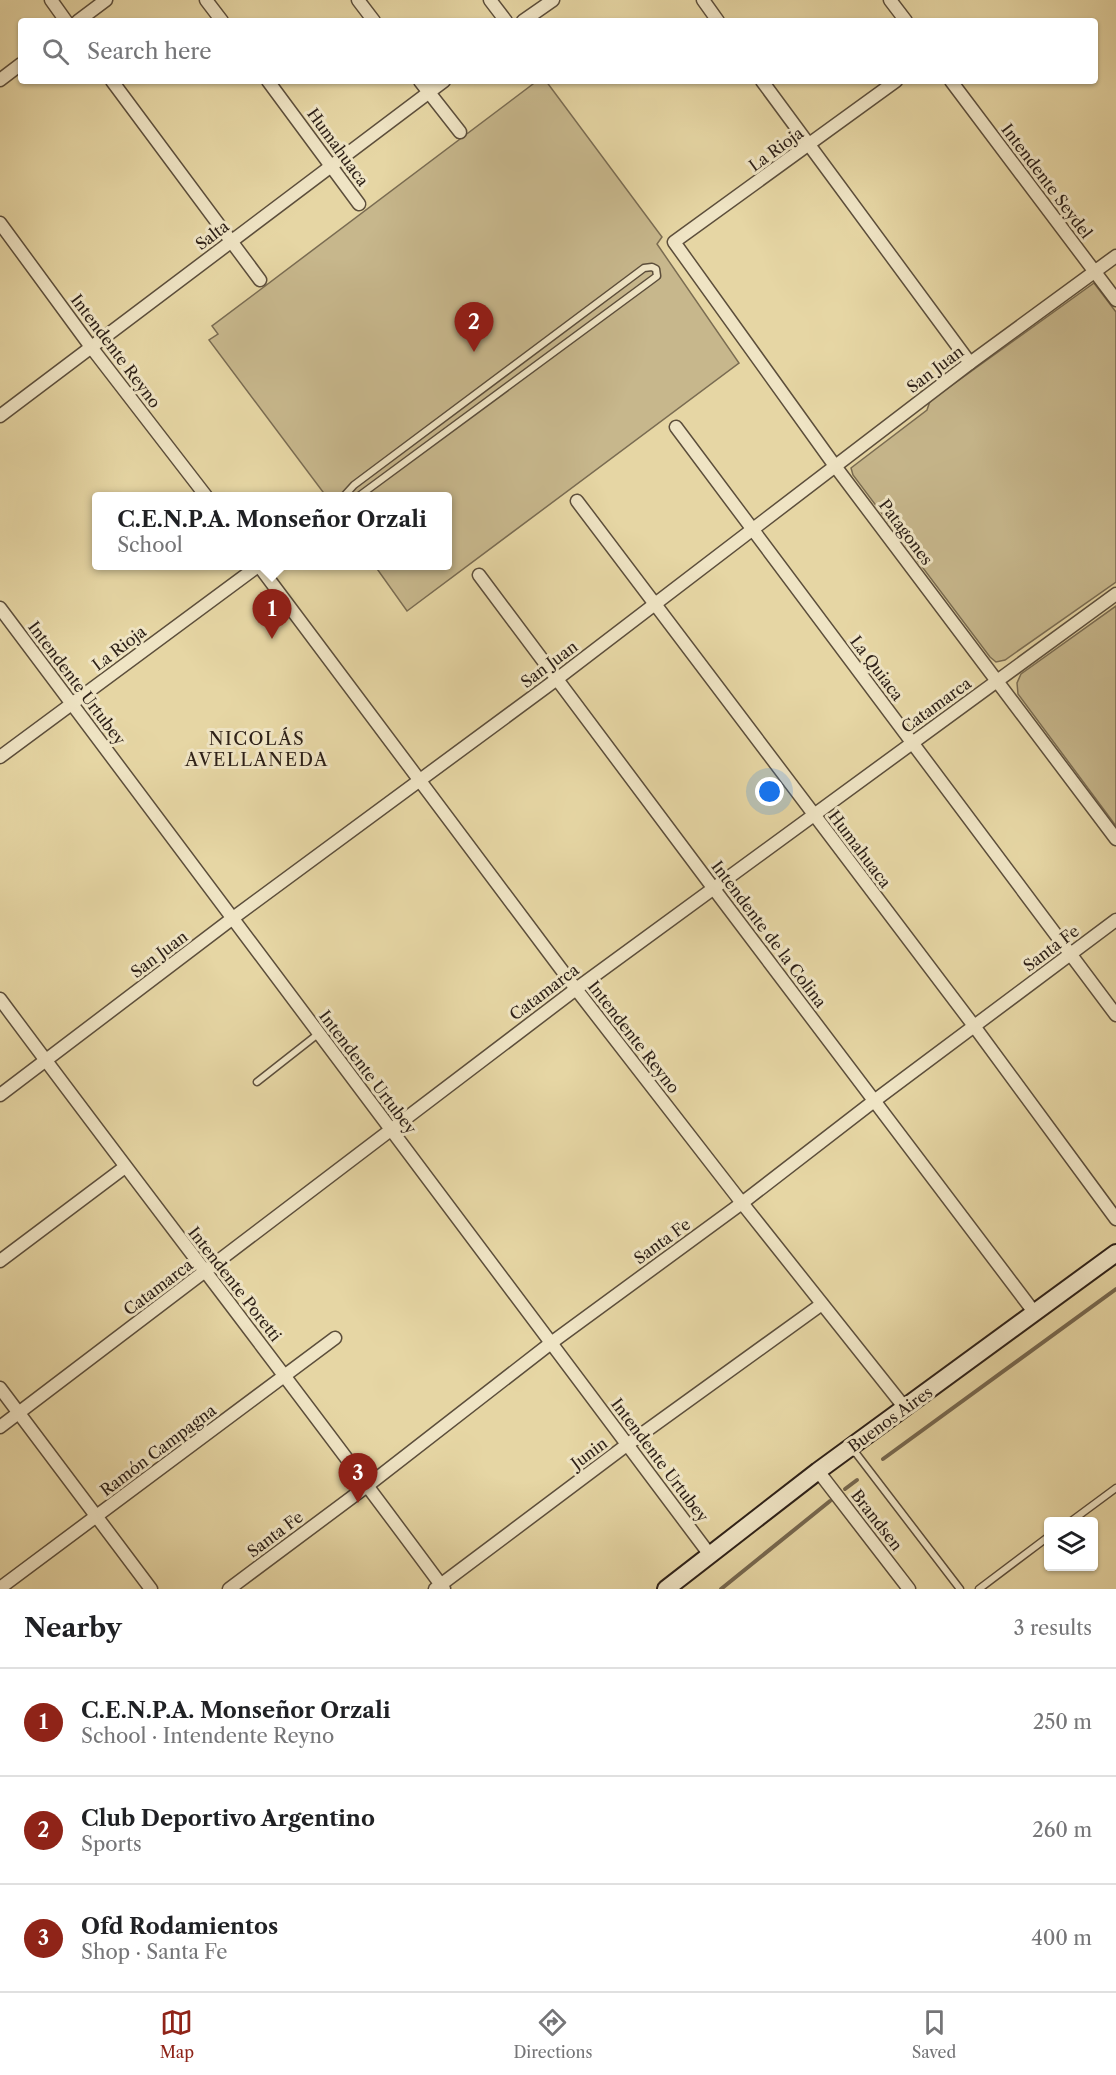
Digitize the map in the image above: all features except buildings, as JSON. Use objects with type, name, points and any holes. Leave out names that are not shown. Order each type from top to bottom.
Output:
[{"type":"main road","name":"Buenos Aires","points":[[666,1589],[818,1471],[1116,1253]]},
{"type":"street","points":[[51,0],[64,18]]},
{"type":"street","points":[[82,18],[106,0]]},
{"type":"street","points":[[206,0],[220,18]]},
{"type":"street","points":[[358,0],[372,18]]},
{"type":"street","points":[[490,0],[504,18]]},
{"type":"street","points":[[527,18],[553,0]]},
{"type":"street","points":[[703,0],[716,18]]},
{"type":"street","points":[[890,0],[904,18]]},
{"type":"street","points":[[0,80],[18,66]]},
{"type":"street","points":[[114,84],[260,280]]},
{"type":"street","name":"Humahuaca","points":[[270,84],[359,204]]},
{"type":"street","points":[[422,84],[460,132]]},
{"type":"street","name":"Salta","points":[[0,416],[440,84]]},
{"type":"street","points":[[764,84],[970,363]]},
{"type":"street","name":"La Rioja","points":[[674,242],[892,84]]},
{"type":"street","name":"Intendente Seydel","points":[[953,84],[1116,300]]},
{"type":"street","name":"Intendente Reyno","points":[[0,223],[91,347],[203,492]]},
{"type":"street","name":"Patagones","points":[[674,242],[835,466],[1116,839]]},
{"type":"street","name":"San Juan","points":[[0,1095],[233,918],[557,679],[970,363],[1116,256]]},
{"type":"street","name":"La Quiaca","points":[[676,427],[1116,1015]]},
{"type":"street","name":"Humahuaca","points":[[577,501],[974,1026],[1116,1219]]},
{"type":"street","name":"La Rioja","points":[[0,757],[254,570]]},
{"type":"street","name":"Intendente Reyno","points":[[262,570],[576,989],[905,1408]]},
{"type":"street","name":"Intendente de la Colina","points":[[479,574],[1034,1312]]},
{"type":"street","name":"Catamarca","points":[[0,1426],[576,989],[1116,594]]},
{"type":"street","name":"Intendente Urtubey","points":[[0,608],[710,1555]]},
{"type":"street","name":"Santa Fe","points":[[229,1589],[551,1343],[742,1203],[1116,920]]},
{"type":"street","name":"Intendente Poretti","points":[[0,999],[204,1272],[285,1375],[440,1588]]},
{"type":"street","points":[[0,1261],[125,1167]]},
{"type":"street","name":"Junin","points":[[440,1588],[628,1444],[822,1304]]},
{"type":"street","name":"Ramón Campagna","points":[[0,1588],[335,1338]]},
{"type":"street","points":[[0,1388],[151,1589]]},
{"type":"street","name":"Brandsen","points":[[818,1471],[909,1589]]},
{"type":"lane","points":[[348,492],[644,268],[656,268],[657,276],[365,492]]},
{"type":"lane","points":[[468,400],[476,411]]},
{"type":"lane","points":[[257,1082],[318,1034]]},
{"type":"lane","points":[[851,1448],[960,1589]]},
{"type":"lane","points":[[1076,1517],[1116,1488]]},
{"type":"lane","points":[[979,1589],[1044,1541]]},
{"type":"shaded area","points":[[533,84],[548,84],[662,237],[657,244],[739,363],[407,611],[378,570],[452,570],[452,492],[323,492],[209,340],[218,334],[212,326]]},
{"type":"shaded area","points":[[1094,283],[1116,312],[1116,582],[1005,660],[996,662],[853,475],[851,468],[927,410],[930,401]]},
{"type":"shaded area","points":[[1116,606],[1116,826],[1018,694],[1017,683],[1021,674]]},
{"type":"waterway","points":[[883,1459],[1116,1289]]},
{"type":"waterway","points":[[845,1489],[857,1480]]},
{"type":"waterway","points":[[721,1589],[830,1501]]},
{"type":"place","name":"Club Deportivo Argentino","points":[[474,352]]},
{"type":"place","name":"C.E.N.P.A. Monseñor Orzali","points":[[272,639]]},
{"type":"place","name":"Ofd Rodamientos","points":[[358,1503]]},
{"type":"district","name":"NICOLÁS AVELLANEDA","points":[[257,750]]}]
